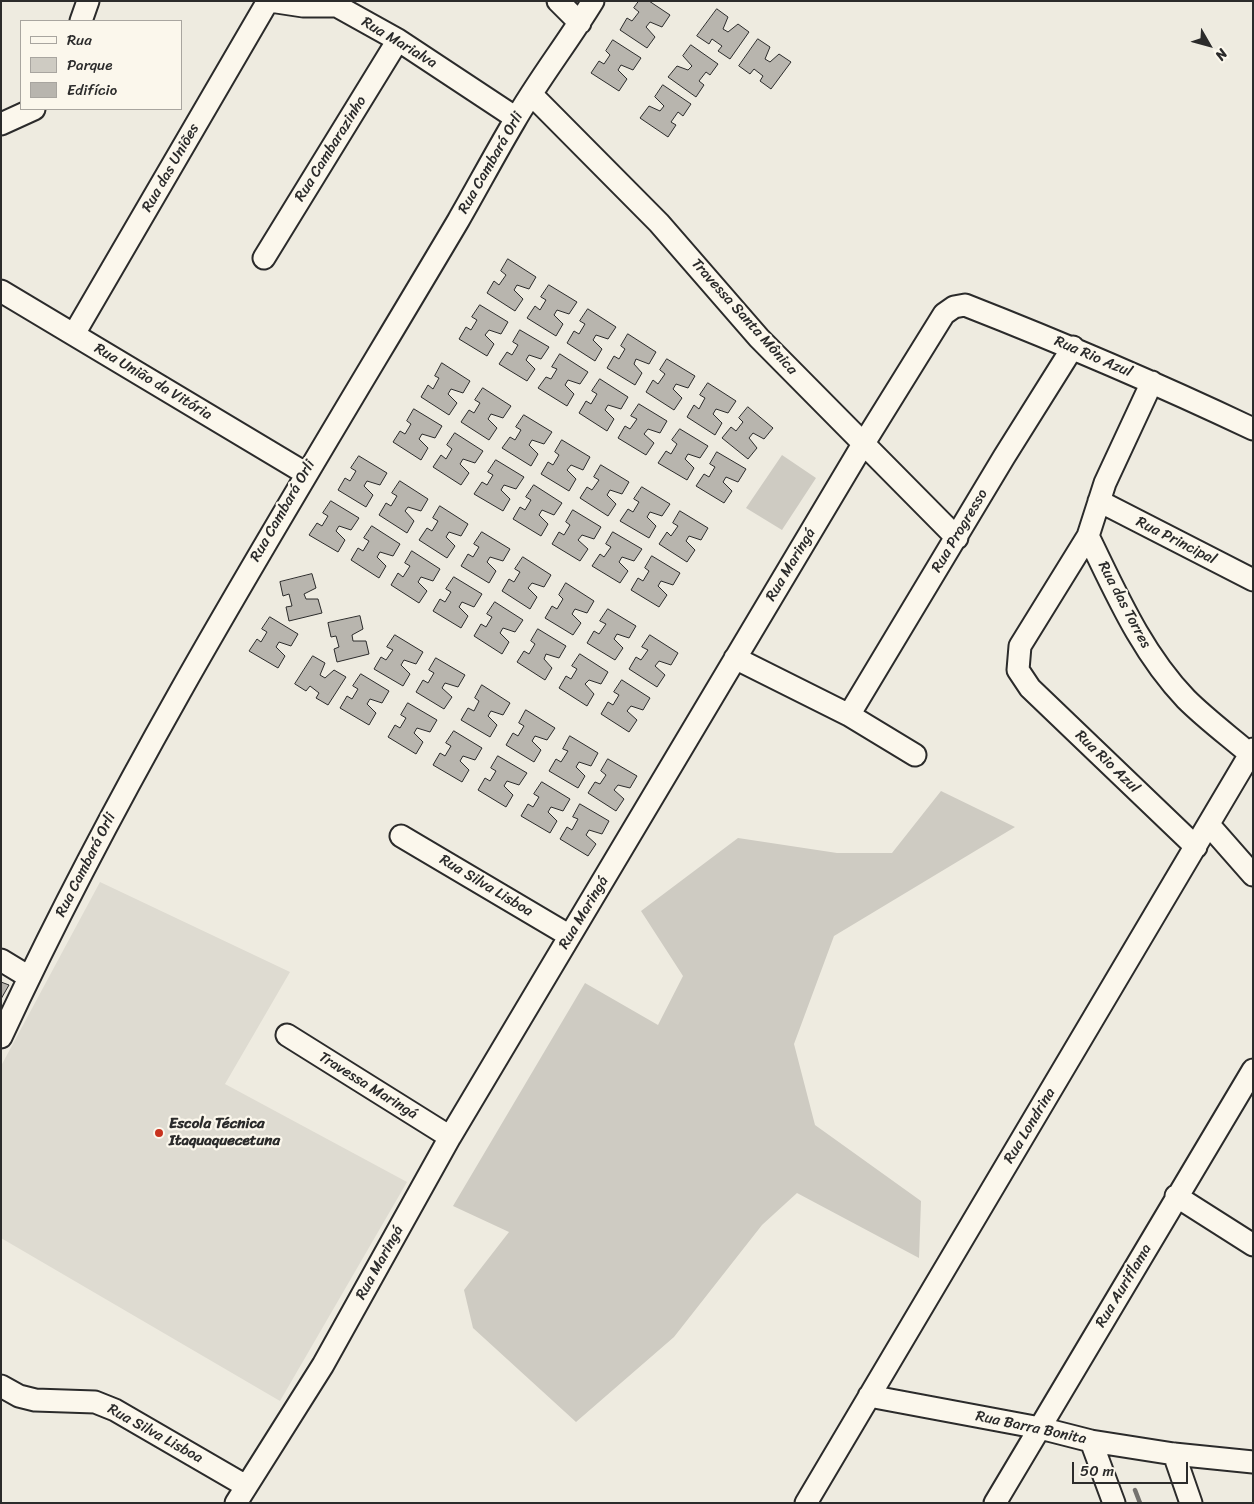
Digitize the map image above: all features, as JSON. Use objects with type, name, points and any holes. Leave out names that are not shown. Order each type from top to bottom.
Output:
[{"type":"street","points":[[81,20],[88,1]]},
{"type":"street","name":"Rua Marialva","points":[[269,1],[303,6],[339,4],[398,40],[516,118]]},
{"type":"street","name":"Rua das Uniões","points":[[74,334],[269,1]]},
{"type":"street","points":[[558,1],[580,23]]},
{"type":"street","name":"Rua Cambará Orli","points":[[1,1037],[29,977],[131,778],[305,473],[459,218],[516,118],[593,1]]},
{"type":"street","name":"Rua Cambarazinho","points":[[264,258],[398,40]]},
{"type":"street","name":"Travessa Santa Mônica","points":[[532,95],[659,223],[759,338],[865,442],[957,538]]},
{"type":"street","points":[[1,124],[32,110]]},
{"type":"street","name":"Rua União da Vitória","points":[[1,291],[305,473]]},
{"type":"street","name":"Rua Rio Azul","points":[[936,325],[944,314],[954,307],[965,305],[1073,347],[1253,429]]},
{"type":"street","name":"Rua Maringá","points":[[241,1494],[322,1365],[450,1137],[936,325]]},
{"type":"street","name":"Rua Progresso","points":[[849,715],[1073,347]]},
{"type":"street","points":[[1088,536],[1099,501],[1152,382]]},
{"type":"street","name":"Rua Principal","points":[[1099,501],[1253,580]]},
{"type":"street","name":"Rua Rio Azul","points":[[1088,536],[1020,646],[1018,670],[1030,688],[1196,847]]},
{"type":"street","name":"Rua das Torres","points":[[1088,536],[1132,625],[1151,656],[1186,699],[1251,752]]},
{"type":"street","points":[[735,658],[849,715],[915,755]]},
{"type":"street","name":"Rua Londrina","points":[[806,1503],[1210,825],[1251,752]]},
{"type":"street","points":[[1210,825],[1253,875]]},
{"type":"street","name":"Rua Silva Lisboa","points":[[401,836],[570,936]]},
{"type":"street","points":[[1,960],[29,977]]},
{"type":"street","name":"Travessa Maringá","points":[[287,1035],[450,1137]]},
{"type":"street","name":"Rua Auriflama","points":[[995,1503],[1176,1196],[1253,1070]]},
{"type":"street","points":[[1176,1196],[1253,1245]]},
{"type":"street","name":"Rua Silva Lisboa","points":[[1,1386],[19,1396],[35,1400],[95,1402],[114,1410],[241,1494]]},
{"type":"street","name":"Rua Barra Bonita","points":[[869,1396],[1040,1428],[1091,1441],[1174,1454],[1253,1462]]},
{"type":"street","points":[[1091,1441],[1114,1503]]},
{"type":"street","points":[[1174,1454],[1191,1503]]},
{"type":"shaded area","name":"Escola Técnica Itaquaquecetuna","points":[[100,882],[290,972],[225,1084],[407,1182],[280,1401],[1,1238],[1,1066]]},
{"type":"green space","points":[[782,455],[816,478],[782,530],[746,508]]},
{"type":"green space","points":[[941,791],[1015,827],[834,936],[794,1044],[815,1125],[921,1201],[919,1258],[797,1193],[762,1225],[674,1337],[576,1422],[473,1328],[464,1290],[509,1232],[453,1206],[585,983],[658,1025],[683,976],[641,911],[738,838],[837,853],[892,853]]},
{"type":"building","points":[[639,1],[649,1],[670,15],[662,27],[650,22],[646,27],[655,37],[647,48],[620,30],[627,18],[632,21],[639,12],[634,8]]},
{"type":"building","points":[[717,9],[728,17],[723,29],[728,32],[738,24],[749,32],[730,59],[718,51],[722,46],[712,39],[709,44],[697,36]]},
{"type":"building","points":[[758,39],[770,47],[765,59],[770,62],[779,54],[791,62],[771,89],[760,81],[763,76],[754,69],[750,74],[739,66]]},
{"type":"building","points":[[613,40],[641,58],[633,70],[621,65],[618,70],[627,79],[619,91],[591,73],[599,61],[604,64],[610,55],[606,51]]},
{"type":"building","points":[[691,45],[718,64],[710,75],[706,72],[699,81],[704,85],[696,97],[668,77],[677,66],[688,70],[692,66],[683,56]]},
{"type":"building","points":[[663,85],[691,104],[683,116],[678,112],[671,122],[676,125],[668,137],[640,118],[649,106],[660,111],[664,106],[655,97]]},
{"type":"building","points":[[508,259],[536,277],[529,289],[517,285],[514,290],[523,299],[515,311],[487,293],[494,281],[499,285],[506,275],[501,271]]},
{"type":"building","points":[[549,285],[577,302],[569,314],[557,310],[554,315],[563,324],[556,336],[527,318],[535,306],[540,310],[546,300],[541,297]]},
{"type":"building","points":[[480,305],[508,322],[501,334],[489,330],[485,335],[494,344],[487,356],[459,339],[466,327],[471,330],[477,320],[472,317]]},
{"type":"building","points":[[588,309],[616,327],[608,339],[596,335],[593,340],[602,349],[595,361],[567,343],[574,331],[579,334],[585,324],[580,321]]},
{"type":"building","points":[[520,330],[549,347],[541,359],[529,355],[526,360],[535,369],[527,381],[499,364],[507,352],[512,355],[518,345],[513,342]]},
{"type":"building","points":[[628,334],[656,352],[649,364],[636,359],[634,364],[642,373],[635,385],[607,368],[614,356],[619,359],[625,349],[621,346]]},
{"type":"building","points":[[560,354],[588,372],[580,384],[568,380],[565,385],[574,394],[567,406],[538,388],[546,377],[551,379],[557,369],[552,367]]},
{"type":"building","points":[[667,359],[695,376],[688,388],[676,384],[673,389],[682,398],[674,410],[646,392],[653,380],[658,384],[665,374],[660,370]]},
{"type":"building","points":[[442,363],[470,381],[463,393],[451,389],[448,394],[457,403],[449,415],[421,397],[428,385],[433,389],[439,378],[435,376]]},
{"type":"building","points":[[600,379],[628,397],[621,409],[608,405],[605,410],[614,419],[607,431],[579,413],[586,401],[591,404],[597,394],[592,391]]},
{"type":"building","points":[[708,383],[736,401],[728,413],[716,409],[713,414],[722,423],[715,435],[687,417],[694,405],[699,409],[705,398],[700,395]]},
{"type":"building","points":[[483,388],[511,406],[503,418],[491,414],[488,419],[497,428],[489,440],[461,422],[469,410],[474,413],[480,403],[475,400]]},
{"type":"building","points":[[639,404],[667,421],[660,433],[648,429],[644,434],[654,443],[646,455],[618,438],[625,426],[630,429],[637,419],[631,416]]},
{"type":"building","points":[[748,407],[773,428],[764,439],[753,433],[749,438],[757,448],[748,459],[722,438],[731,427],[736,431],[743,422],[739,418]]},
{"type":"building","points":[[414,409],[442,426],[435,438],[422,434],[419,439],[428,448],[421,460],[393,442],[400,431],[405,434],[411,424],[407,421]]},
{"type":"building","points":[[524,415],[552,432],[544,444],[532,440],[529,445],[538,454],[531,466],[502,448],[510,437],[515,440],[521,430],[516,427]]},
{"type":"building","points":[[680,429],[708,446],[700,458],[688,454],[685,459],[694,468],[687,480],[658,463],[666,451],[671,454],[677,444],[672,440]]},
{"type":"building","points":[[455,433],[483,451],[475,463],[463,459],[460,464],[469,473],[461,485],[433,467],[441,455],[446,459],[452,449],[447,445]]},
{"type":"building","points":[[562,440],[590,457],[583,470],[571,465],[567,470],[576,479],[569,491],[541,474],[548,462],[553,465],[559,455],[555,452]]},
{"type":"building","points":[[717,452],[746,469],[738,482],[726,477],[723,482],[732,491],[724,503],[696,486],[704,474],[709,477],[715,467],[710,464]]},
{"type":"building","points":[[359,456],[387,473],[380,485],[367,481],[364,486],[373,495],[366,507],[338,490],[345,478],[350,481],[356,471],[351,468]]},
{"type":"building","points":[[496,460],[524,477],[516,489],[504,485],[501,490],[510,499],[503,511],[474,494],[482,482],[487,485],[493,475],[488,472]]},
{"type":"building","points":[[601,465],[629,482],[622,494],[610,490],[607,495],[616,504],[608,516],[580,498],[587,487],[592,490],[599,480],[594,477]]},
{"type":"building","points":[[400,481],[428,499],[421,511],[408,507],[405,511],[414,521],[407,533],[379,515],[386,503],[391,506],[397,496],[392,493]]},
{"type":"building","points":[[534,485],[562,503],[554,515],[542,510],[539,515],[548,524],[541,536],[513,519],[520,507],[525,510],[531,500],[526,497]]},
{"type":"building","points":[[642,487],[670,504],[662,516],[650,512],[647,517],[656,526],[649,538],[620,521],[628,509],[633,512],[639,502],[634,499]]},
{"type":"building","points":[[331,501],[359,518],[351,530],[339,526],[336,531],[345,540],[338,552],[309,535],[317,523],[322,526],[328,516],[323,513]]},
{"type":"building","points":[[440,506],[468,524],[461,536],[449,532],[446,537],[455,546],[447,558],[419,540],[427,528],[432,531],[438,521],[433,518]]},
{"type":"building","points":[[573,510],[601,527],[594,539],[582,535],[578,540],[588,549],[580,561],[552,544],[559,532],[564,535],[570,525],[566,522]]},
{"type":"building","points":[[680,511],[708,528],[701,540],[689,536],[686,541],[695,550],[687,562],[659,544],[667,532],[671,536],[678,526],[673,523]]},
{"type":"building","points":[[372,526],[400,544],[393,556],[380,552],[377,557],[386,566],[379,578],[351,560],[358,548],[363,551],[369,541],[364,538]]},
{"type":"building","points":[[482,532],[510,549],[503,561],[490,557],[487,562],[496,571],[489,583],[461,566],[468,554],[473,557],[479,547],[474,544]]},
{"type":"building","points":[[613,532],[642,549],[634,561],[622,557],[619,562],[628,571],[620,583],[592,566],[600,554],[604,557],[611,547],[606,544]]},
{"type":"building","points":[[412,551],[440,569],[433,581],[421,577],[418,582],[427,591],[419,603],[391,585],[398,573],[403,577],[410,566],[405,563]]},
{"type":"building","points":[[652,556],[680,573],[673,585],[661,581],[658,586],[667,595],[659,607],[631,590],[638,578],[643,581],[649,571],[645,568]]},
{"type":"building","points":[[523,557],[551,575],[544,587],[532,583],[528,588],[537,597],[530,609],[502,591],[509,579],[514,582],[520,572],[515,569]]},
{"type":"building","points":[[312,574],[316,588],[304,594],[306,599],[318,599],[322,613],[289,621],[286,607],[292,606],[289,594],[283,596],[280,582]]},
{"type":"building","points":[[454,577],[482,594],[474,607],[462,602],[459,607],[468,616],[461,628],[433,611],[440,599],[445,602],[451,592],[446,589]]},
{"type":"building","points":[[566,583],[594,601],[587,613],[575,609],[572,614],[581,623],[573,635],[545,618],[552,606],[557,609],[563,599],[559,595]]},
{"type":"building","points":[[495,602],[523,620],[515,632],[503,628],[500,633],[509,642],[502,654],[474,636],[481,624],[486,627],[492,617],[487,614]]},
{"type":"building","points":[[608,609],[636,626],[629,638],[617,634],[614,639],[623,648],[615,660],[587,643],[594,631],[599,634],[606,624],[600,621]]},
{"type":"building","points":[[360,616],[363,629],[352,635],[353,641],[366,641],[369,654],[337,662],[334,649],[339,647],[336,636],[331,637],[328,623]]},
{"type":"building","points":[[270,617],[298,634],[291,646],[279,642],[276,647],[285,656],[278,668],[249,651],[257,639],[261,642],[267,632],[262,629]]},
{"type":"building","points":[[538,629],[566,646],[559,658],[546,654],[544,659],[552,668],[545,680],[517,662],[524,651],[529,654],[535,644],[531,641]]},
{"type":"building","points":[[395,635],[423,652],[416,664],[404,660],[401,665],[410,674],[403,686],[374,669],[381,657],[386,660],[393,650],[387,647]]},
{"type":"building","points":[[650,635],[678,653],[671,665],[659,661],[655,666],[665,675],[657,687],[629,669],[636,657],[641,660],[648,650],[642,647]]},
{"type":"building","points":[[580,654],[608,672],[601,684],[589,680],[585,684],[594,694],[587,706],[559,688],[566,676],[571,679],[577,669],[572,666]]},
{"type":"building","points":[[313,656],[325,663],[320,675],[325,678],[334,670],[346,677],[328,705],[316,698],[319,693],[310,686],[306,691],[295,684]]},
{"type":"building","points":[[436,658],[465,675],[458,687],[445,683],[442,688],[452,697],[444,709],[416,692],[423,680],[428,683],[434,673],[429,670]]},
{"type":"building","points":[[361,674],[389,691],[382,703],[370,699],[367,704],[376,713],[369,725],[340,708],[347,696],[352,699],[358,689],[353,686]]},
{"type":"building","points":[[622,680],[650,698],[643,710],[631,706],[627,711],[637,720],[629,732],[601,714],[608,702],[613,705],[619,695],[614,692]]},
{"type":"building","points":[[482,685],[510,703],[503,715],[491,711],[488,716],[497,725],[490,737],[461,720],[468,708],[474,711],[479,701],[475,698]]},
{"type":"building","points":[[408,703],[437,720],[430,732],[417,728],[414,733],[423,742],[416,754],[388,737],[395,725],[400,728],[406,718],[401,715]]},
{"type":"building","points":[[526,710],[555,728],[547,740],[535,736],[532,741],[541,750],[534,762],[506,745],[513,733],[518,736],[524,726],[519,723]]},
{"type":"building","points":[[454,731],[482,748],[475,760],[463,756],[460,761],[469,770],[462,782],[433,765],[440,753],[445,756],[451,746],[446,743]]},
{"type":"building","points":[[570,736],[598,753],[591,766],[579,762],[576,767],[585,776],[578,788],[549,771],[556,759],[561,762],[568,751],[563,749]]},
{"type":"building","points":[[498,756],[527,773],[519,785],[507,781],[504,786],[513,795],[506,807],[478,790],[485,778],[490,781],[496,771],[491,768]]},
{"type":"building","points":[[608,759],[637,776],[630,788],[618,785],[614,790],[624,799],[616,811],[588,793],[595,782],[600,784],[606,775],[601,771]]},
{"type":"building","points":[[542,782],[570,799],[563,811],[551,807],[548,812],[557,821],[550,833],[521,816],[528,804],[533,807],[539,797],[534,794]]},
{"type":"building","points":[[580,804],[609,821],[602,834],[589,830],[586,835],[596,844],[588,856],[560,839],[567,827],[572,830],[578,819],[573,817]]},
{"type":"building","points":[[1,982],[9,985],[1,999]]},
{"type":"waterway","points":[[1135,1490],[1140,1503]]},
{"type":"place","name":"Escola Técnica Itaquaquecetuna","points":[[159,1133]]}]
